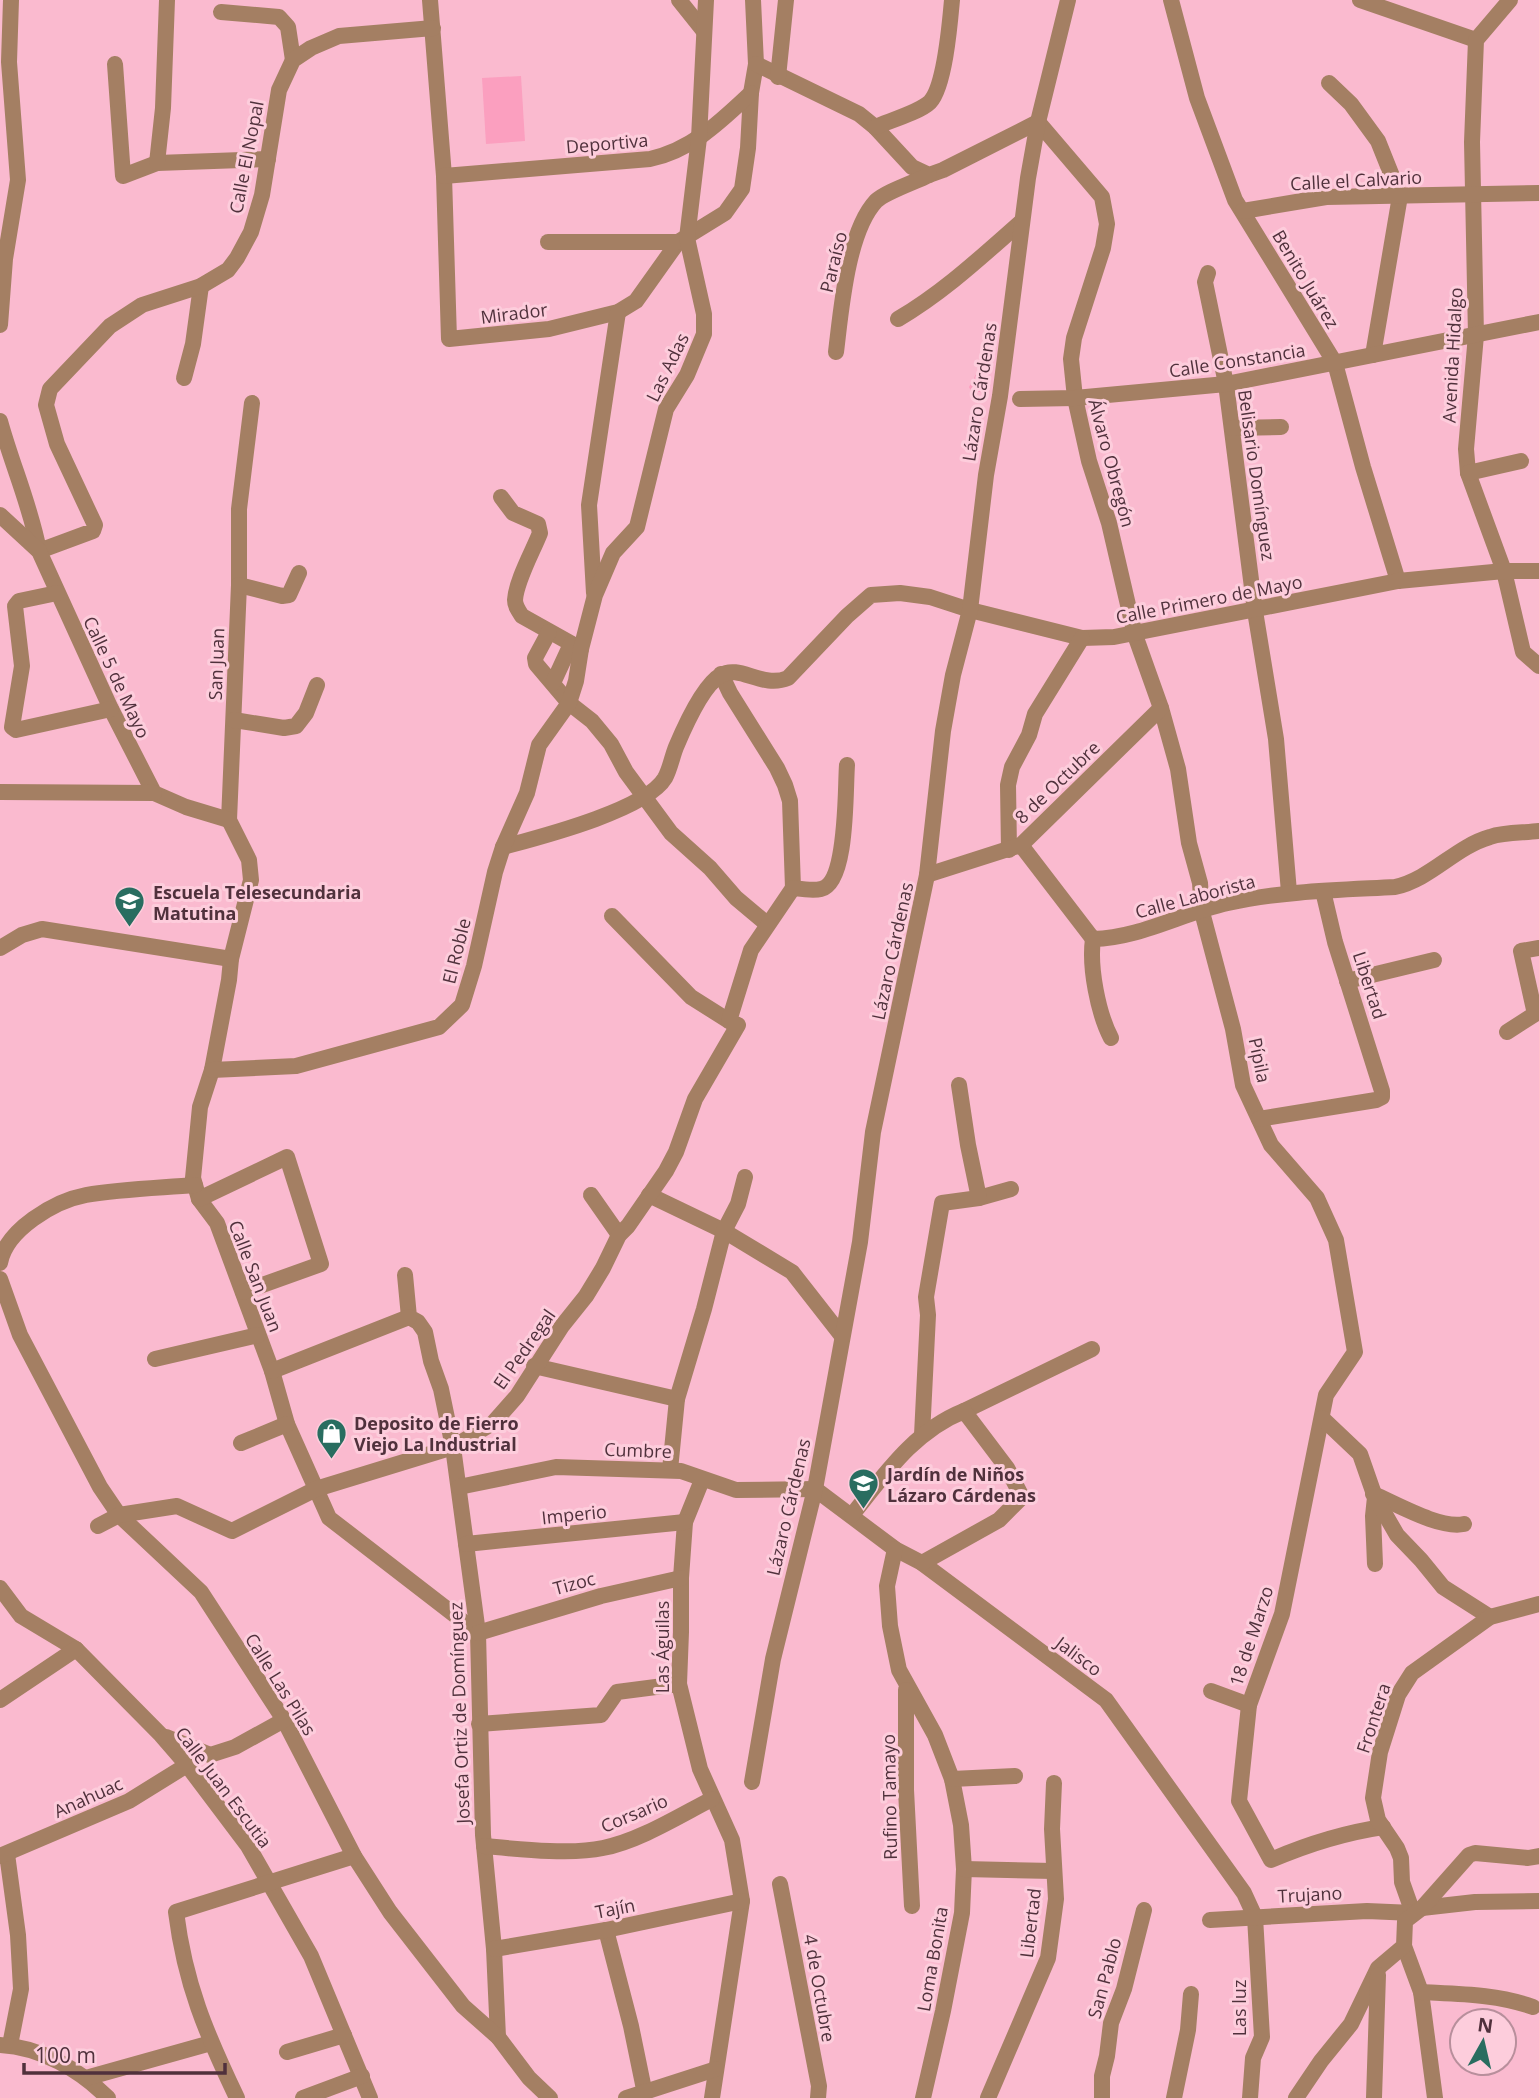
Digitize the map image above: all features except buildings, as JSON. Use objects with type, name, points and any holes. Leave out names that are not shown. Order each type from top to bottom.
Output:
[{"type":"street","points":[[0,325],[5,258],[18,180],[9,62],[10,0]]},
{"type":"street","points":[[158,163],[167,0]]},
{"type":"street","name":"Mirador","points":[[430,0],[444,176],[449,339],[549,329],[604,318],[636,301],[682,240],[725,213],[742,189],[756,64]]},
{"type":"street","points":[[679,0],[703,30]]},
{"type":"street","name":"Las Adas","points":[[569,703],[576,681],[576,646],[594,595],[613,553],[636,527],[666,409],[687,375],[704,334],[704,314],[682,240],[699,138],[706,0]]},
{"type":"street","points":[[753,0],[756,64],[859,114],[906,162],[929,175],[1038,122]]},
{"type":"street","points":[[778,77],[786,0]]},
{"type":"street","points":[[874,127],[929,103],[936,91],[944,58],[952,0]]},
{"type":"street","name":"Lázaro Cárdenas","points":[[752,1782],[773,1659],[815,1489],[860,1242],[873,1132],[927,876],[943,731],[953,675],[970,610],[1021,222],[1038,122],[1068,0]]},
{"type":"street","name":"Benito Juárez","points":[[1171,0],[1197,97],[1235,200],[1335,363],[1398,581]]},
{"type":"street","points":[[1360,0],[1476,40],[1510,0]]},
{"type":"street","points":[[221,12],[279,17],[288,27],[293,60],[311,48],[340,36],[433,28]]},
{"type":"street","name":"Avenida Hidalgo","points":[[1476,40],[1472,195],[1476,335],[1466,449],[1468,473],[1503,571],[1522,652],[1539,666]]},
{"type":"street","name":"Calle El Nopal","points":[[39,551],[93,531],[94,525],[57,444],[46,405],[50,388],[110,326],[142,305],[201,286],[228,270],[251,232],[262,195],[279,90],[293,60]]},
{"type":"street","points":[[115,64],[123,176],[158,163],[268,159]]},
{"type":"street","points":[[1329,83],[1351,104],[1378,141],[1400,196],[1373,355]]},
{"type":"street","name":"Deportiva","points":[[444,176],[650,159],[671,154],[720,122],[751,93]]},
{"type":"street","points":[[699,109],[720,122]]},
{"type":"street","name":"Álvaro Obregón","points":[[1038,122],[1102,197],[1107,224],[1103,248],[1074,338],[1071,359],[1075,398],[1088,461],[1109,523],[1135,635],[1161,708],[1178,769],[1189,844],[1200,883],[1202,912]]},
{"type":"street","name":"Paraíso","points":[[836,352],[846,274],[862,227],[875,202],[886,193],[907,187],[929,175]]},
{"type":"street","name":"Calle el Calvario","points":[[1243,211],[1326,197],[1539,193]]},
{"type":"street","points":[[898,319],[937,294],[1021,222]]},
{"type":"street","points":[[548,242],[682,240]]},
{"type":"street","name":"Belisario Domínguez","points":[[1208,273],[1205,282],[1226,384],[1255,611],[1276,739],[1289,892]]},
{"type":"street","points":[[184,378],[193,344],[201,286]]},
{"type":"street","points":[[594,595],[589,505],[618,312]]},
{"type":"street","name":"Calle Constancia","points":[[1020,399],[1075,398],[1226,384],[1539,322]]},
{"type":"street","name":"San Juan","points":[[229,820],[239,585],[239,509],[252,403]]},
{"type":"street","points":[[0,421],[39,551]]},
{"type":"street","points":[[1232,428],[1282,427]]},
{"type":"street","points":[[1468,473],[1521,461]]},
{"type":"street","points":[[501,497],[513,513],[537,524],[540,533],[515,598],[516,607],[522,615],[576,646],[553,684]]},
{"type":"street","name":"Calle 5 de Mayo","points":[[0,515],[39,551],[111,709],[154,793]]},
{"type":"street","name":"Calle Primero de Mayo","points":[[721,674],[733,671],[768,682],[788,678],[847,615],[871,595],[900,593],[930,597],[970,610],[1083,638],[1135,635],[1398,581],[1503,571],[1539,571]]},
{"type":"street","points":[[239,585],[282,596],[289,595],[299,573]]},
{"type":"street","points":[[57,593],[19,601],[15,606],[22,666],[12,727],[16,730],[111,709]]},
{"type":"street","points":[[549,632],[535,659],[536,664],[569,703],[592,721],[670,833],[710,868],[736,898],[766,924]]},
{"type":"street","points":[[1083,638],[1035,713],[1029,735],[1012,767],[1008,785],[1015,847],[1093,939],[1091,955],[1103,1024],[1111,1038]]},
{"type":"street","points":[[503,847],[562,831],[645,796],[665,777],[694,710],[712,682],[721,674],[785,785],[790,801],[793,888],[822,889],[833,881],[842,854],[847,765]]},
{"type":"street","points":[[234,720],[284,728],[296,726],[306,713],[317,685]]},
{"type":"street","name":"El Roble","points":[[212,1070],[296,1066],[439,1027],[462,1005],[503,847],[527,793],[539,745],[569,703]]},
{"type":"street","name":"8 de Octubre","points":[[927,876],[1015,847],[1161,708]]},
{"type":"street","points":[[0,792],[154,793],[186,807],[229,820],[249,860],[251,880],[231,959],[212,1070],[200,1107],[193,1178],[197,1192]]},
{"type":"street","name":"Calle Laborista","points":[[1093,939],[1116,939],[1226,904],[1289,892],[1395,887],[1411,883],[1490,836],[1539,831]]},
{"type":"street","name":"El Pedregal","points":[[98,1526],[119,1515],[177,1506],[232,1531],[316,1489],[453,1447],[493,1423],[517,1396],[534,1366],[586,1296],[619,1235],[628,1226],[677,1152],[695,1099],[738,1025],[729,1021],[751,950],[766,924],[793,888]]},
{"type":"street","name":"Libertad","points":[[1259,1119],[1382,1097],[1323,891]]},
{"type":"street","name":"Pípila","points":[[1202,912],[1234,1029],[1243,1084],[1271,1145],[1317,1198]]},
{"type":"street","points":[[612,916],[691,997],[729,1021]]},
{"type":"street","points":[[0,948],[22,934],[42,929],[231,959]]},
{"type":"street","points":[[1507,1032],[1535,1014],[1521,951],[1539,948]]},
{"type":"street","points":[[1347,981],[1434,960]]},
{"type":"street","points":[[959,1085],[979,1198]]},
{"type":"street","points":[[0,1264],[9,1242],[19,1229],[57,1206],[83,1195],[197,1192],[287,1157],[321,1264],[243,1292]]},
{"type":"street","points":[[670,1470],[677,1399],[724,1231],[738,1204],[745,1177]]},
{"type":"street","points":[[922,1435],[928,1315],[926,1297],[942,1203],[979,1198],[1011,1189]]},
{"type":"street","name":"Calle San Juan","points":[[197,1192],[217,1223],[272,1371],[287,1424],[329,1518],[478,1633]]},
{"type":"street","points":[[590,1195],[619,1235]]},
{"type":"street","points":[[649,1195],[724,1231],[792,1272],[842,1336]]},
{"type":"street","name":"18 de Marzo","points":[[1317,1198],[1336,1240],[1355,1352],[1330,1385],[1326,1395],[1282,1615],[1249,1705],[1239,1801],[1271,1860],[1309,1844],[1353,1831],[1383,1827]]},
{"type":"street","name":"Josefa Ortiz de Domínguez","points":[[405,1275],[409,1317],[418,1322],[425,1332],[453,1447],[478,1633],[484,1846],[494,1949],[498,2037]]},
{"type":"street","name":"Calle Las Pilas","points":[[0,1279],[20,1335],[100,1487],[119,1515],[201,1591],[284,1720],[354,1856],[390,1912],[463,2007],[498,2037],[529,2078],[550,2098]]},
{"type":"street","points":[[272,1371],[409,1317]]},
{"type":"street","points":[[155,1359],[258,1335]]},
{"type":"street","points":[[852,1515],[914,1440],[946,1418],[1092,1349]]},
{"type":"street","points":[[534,1366],[677,1399]]},
{"type":"street","points":[[922,1563],[999,1520],[1022,1497],[1007,1468],[964,1411]]},
{"type":"street","points":[[1322,1418],[1360,1454],[1374,1496],[1397,1535],[1443,1587],[1490,1618]]},
{"type":"street","points":[[241,1443],[287,1424]]},
{"type":"street","name":"Cumbre","points":[[458,1487],[556,1467],[681,1471],[736,1490],[815,1489]]},
{"type":"street","name":"Las Águilas","points":[[702,1480],[685,1522],[679,1684],[700,1769],[715,1805]]},
{"type":"street","name":"Jalisco","points":[[815,1489],[895,1549],[922,1563],[1107,1700],[1221,1859],[1244,1893],[1255,1917]]},
{"type":"street","points":[[1374,1496],[1435,1520],[1464,1524]]},
{"type":"street","points":[[1374,1496],[1375,1564]]},
{"type":"street","name":"Imperio","points":[[466,1544],[685,1522]]},
{"type":"street","points":[[895,1549],[887,1586],[888,1609],[899,1670],[906,1687]]},
{"type":"street","name":"Tizoc","points":[[478,1633],[601,1595],[681,1578]]},
{"type":"street","name":"Calle Juan Escutia","points":[[0,1588],[21,1616],[76,1649],[161,1735],[248,1846],[311,1956],[370,2098]]},
{"type":"street","name":"Frontera","points":[[1418,1910],[1402,1882],[1401,1858],[1375,1813],[1373,1798],[1380,1752],[1401,1689],[1412,1673],[1490,1618],[1539,1604]]},
{"type":"street","points":[[0,1700],[76,1649]]},
{"type":"street","points":[[479,1724],[601,1715],[617,1692],[679,1684]]},
{"type":"street","name":"Loma Bonita","points":[[906,1687],[934,1735],[952,1779],[961,1825],[964,1869],[962,1913],[923,2098]]},
{"type":"street","name":"Rufino Tamayo","points":[[906,1687],[906,1790],[912,1906]]},
{"type":"street","points":[[1211,1690],[1249,1705]]},
{"type":"street","points":[[161,1735],[211,1755],[235,1747],[284,1720]]},
{"type":"street","name":"Anahuac","points":[[3,1855],[129,1801],[187,1765]]},
{"type":"street","points":[[952,1779],[1016,1776]]},
{"type":"street","name":"Libertad","points":[[988,2098],[1048,1958],[1056,1899],[1052,1829],[1054,1783]]},
{"type":"street","points":[[712,2098],[742,1901],[732,1840],[715,1805]]},
{"type":"street","name":"Corsario","points":[[484,1846],[518,1850],[603,1848],[715,1805]]},
{"type":"street","points":[[1434,2098],[1421,1992],[1404,1946],[1405,1921],[1469,1855],[1475,1853],[1528,1858],[1539,1856]]},
{"type":"street","points":[[3,1855],[18,1935],[21,1989],[5,2045],[35,2052],[79,2072],[108,2098]]},
{"type":"street","points":[[237,2098],[211,2043],[186,1974],[176,1912],[354,1856]]},
{"type":"street","points":[[964,1869],[1054,1871]]},
{"type":"street","name":"4 de Octubre","points":[[780,1884],[819,2086],[818,2098]]},
{"type":"street","name":"Tajín","points":[[494,1949],[606,1930],[742,1901]]},
{"type":"street","name":"Trujano","points":[[1210,1920],[1418,1910],[1475,1902],[1539,1901]]},
{"type":"street","name":"San Pablo","points":[[1102,2098],[1102,2076],[1111,2023],[1124,1989],[1144,1910]]},
{"type":"street","name":"Las luz","points":[[1250,2098],[1253,2059],[1262,2037],[1255,1917]]},
{"type":"street","points":[[606,1930],[631,2026],[645,2094]]},
{"type":"street","points":[[1296,2098],[1351,2024],[1378,1968],[1404,1946]]},
{"type":"street","points":[[1374,2098],[1378,1968]]},
{"type":"street","points":[[1421,1992],[1469,1994],[1516,2001],[1533,2007]]},
{"type":"street","points":[[1174,2098],[1188,2030],[1191,1994]]},
{"type":"street","points":[[288,2052],[344,2035]]},
{"type":"street","points":[[86,2078],[211,2043]]},
{"type":"street","points":[[626,2098],[716,2069]]},
{"type":"street","points":[[303,2098],[362,2076]]},
{"type":"shaded area","points":[[521,76],[525,141],[486,144],[482,78]]},
{"type":"shaded area","points":[[981,365],[990,370],[988,393],[971,391],[969,387]]},
{"type":"place","name":"Escuela Telesecundaria Matutina","points":[[130,929]]},
{"type":"place","name":"Deposito de Fierro Viejo La Industrial","points":[[331,1460]]},
{"type":"place","name":"Jardín de Niños Lázaro Cárdenas","points":[[864,1511]]}]
